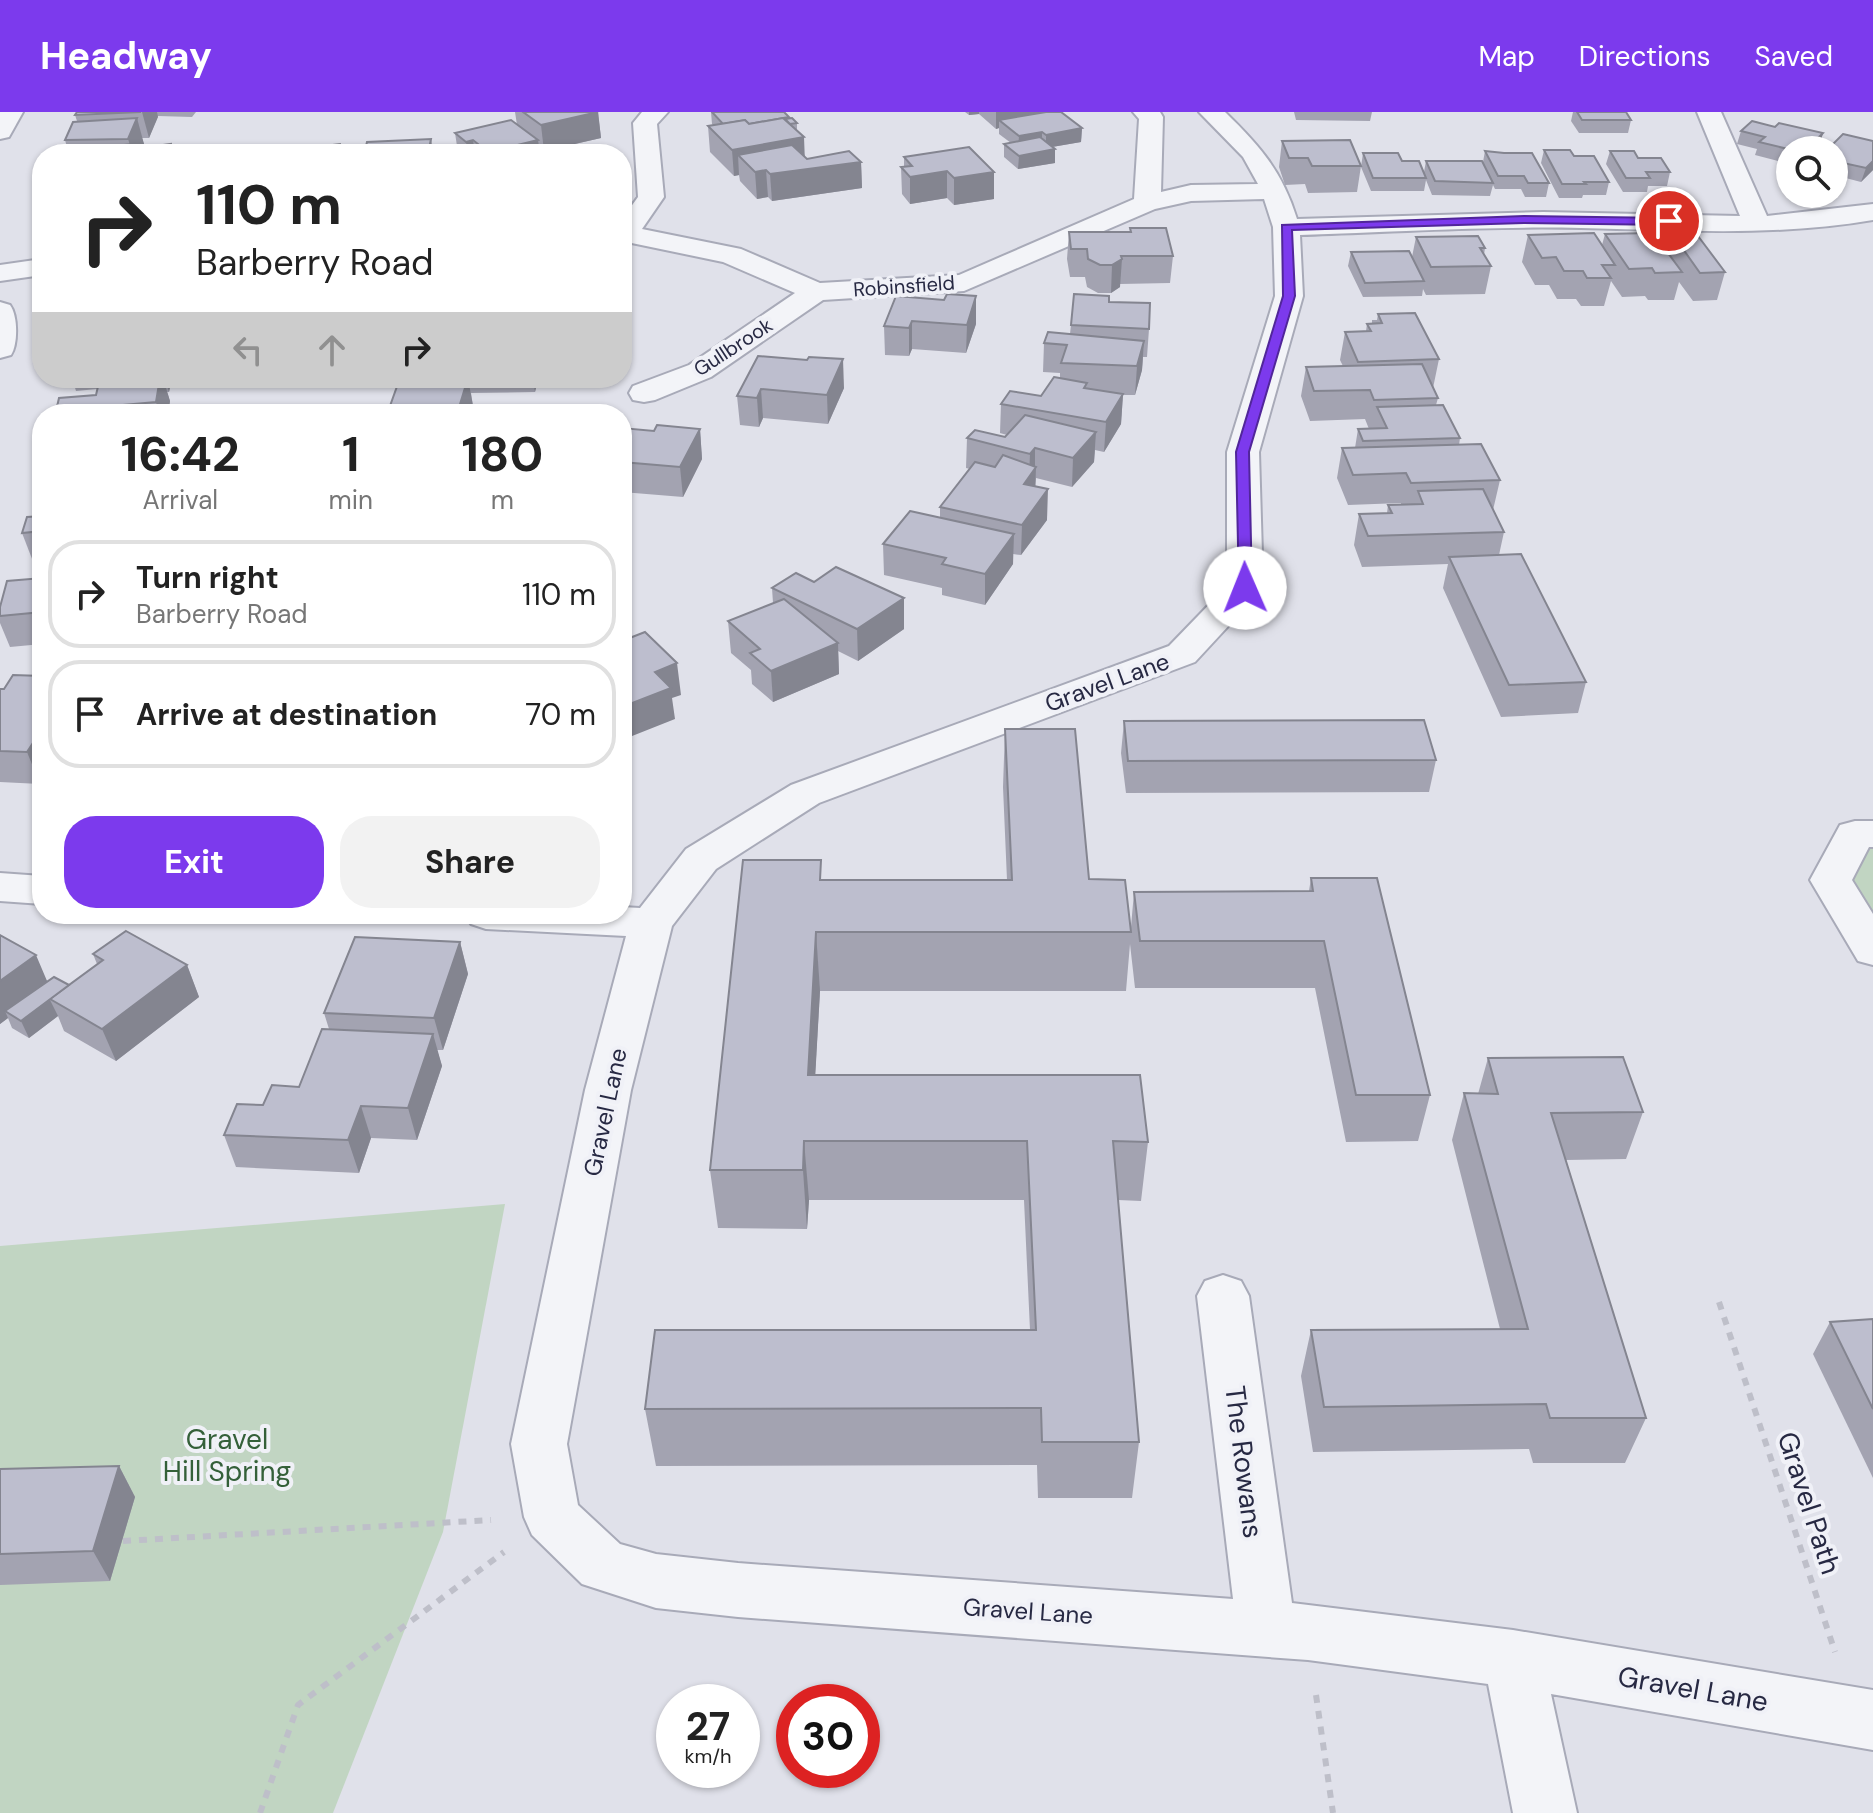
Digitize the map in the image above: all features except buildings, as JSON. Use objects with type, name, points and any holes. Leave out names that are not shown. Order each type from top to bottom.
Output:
[{"type":"street","points":[[0,132],[11,112]]},
{"type":"street","points":[[632,222],[651,197],[645,123],[656,112]]},
{"type":"street","points":[[1145,112],[1151,117],[1147,203]]},
{"type":"street","name":"Gravel Lane","points":[[1211,112],[1253,153],[1275,191],[1286,227],[1289,296],[1243,452],[1245,588],[1182,654],[805,794],[701,859],[651,923],[608,1090],[539,1444],[552,1517],[602,1565],[656,1581],[753,1591],[1287,1630],[1513,1659],[1865,1718]]},
{"type":"street","points":[[1709,112],[1756,222]]},
{"type":"street","name":"Robinsfield","points":[[632,235],[731,255],[816,292],[964,283],[1147,203],[1191,193],[1275,191]]},
{"type":"street","points":[[1286,227],[1524,220],[1756,222],[1834,220],[1873,212]]},
{"type":"street","points":[[0,273],[32,268]]},
{"type":"street","name":"Gullbrook","points":[[644,393],[700,371],[816,292]]},
{"type":"street","points":[[0,311],[0,349]]},
{"type":"street","points":[[1873,834],[1855,834],[1831,880],[1873,950]]},
{"type":"street","points":[[0,887],[32,889]]},
{"type":"street","points":[[632,922],[651,923]]},
{"type":"street","name":"The Rowans","points":[[1223,1296],[1287,1630]]},
{"type":"street","points":[[1513,1659],[1545,1813]]},
{"type":"path","name":"Gravel Path","points":[[1719,1302],[1865,1718]]},
{"type":"path","points":[[123,1541],[552,1517]]},
{"type":"path","points":[[260,1813],[298,1705],[552,1517]]},
{"type":"path","points":[[1287,1630],[1333,1813]]},
{"type":"green space","points":[[1873,834],[1873,950],[1831,880]]},
{"type":"green space","name":"Gravel Hill Spring","points":[[505,1204],[443,1532],[333,1813],[0,1813],[0,1246]]},
{"type":"route","points":[[1245,588],[1243,452],[1289,296],[1286,227],[1524,220],[1669,221]]}]
